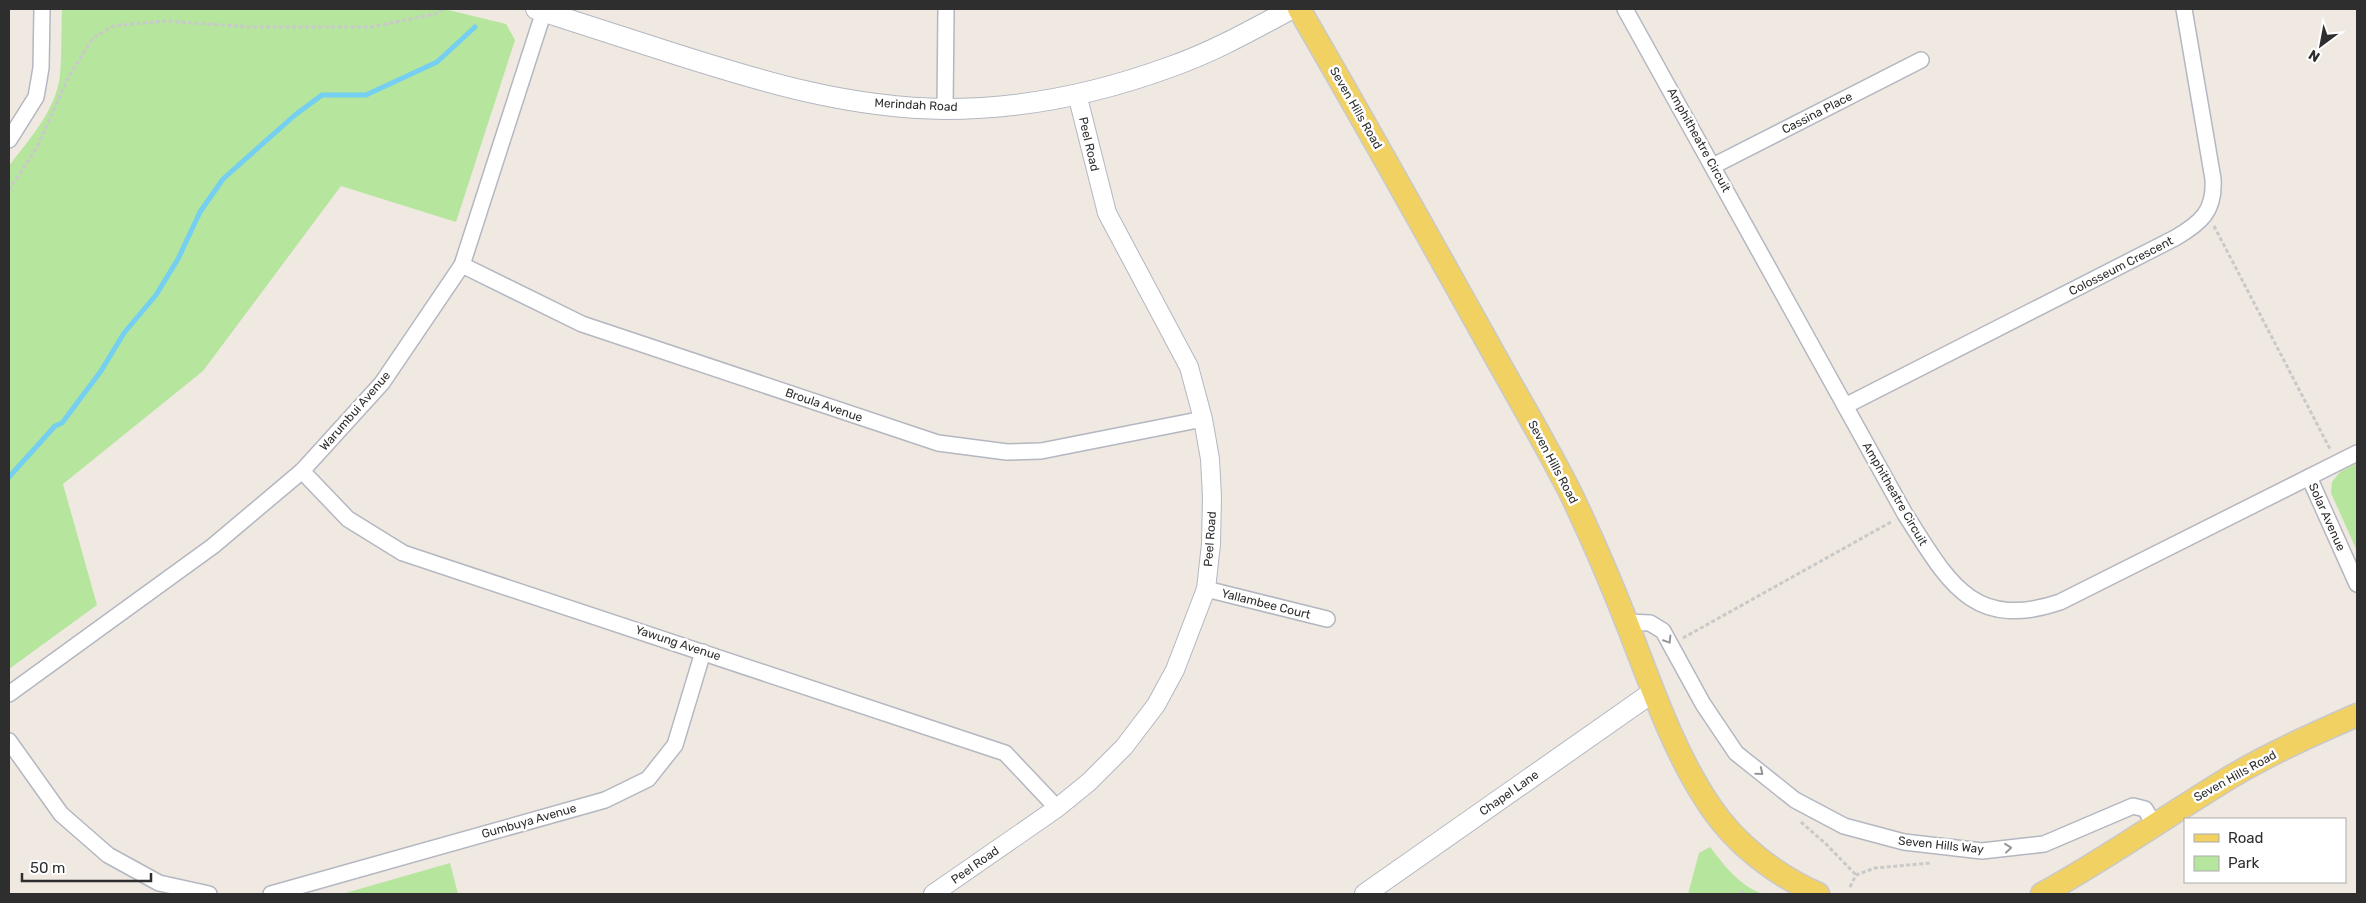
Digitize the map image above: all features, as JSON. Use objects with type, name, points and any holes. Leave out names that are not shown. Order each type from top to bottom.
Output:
[{"type":"main road","name":"Merindah Road","points":[[540,10],[785,88],[885,105],[945,109],[1002,106],[1077,94],[1137,78],[1197,57],[1291,9]]},
{"type":"main road","name":"Seven Hills Road","points":[[1299,9],[1572,495],[1626,622],[1653,692],[1693,779],[1723,822],[1749,849],[1771,868],[1797,885],[1818,894]]},
{"type":"main road","name":"Chapel Lane","points":[[1365,894],[1653,692]]},
{"type":"main road","name":"Seven Hills Road","points":[[2042,894],[2072,878],[2154,824],[2236,774],[2308,737],[2357,715]]},
{"type":"street","points":[[9,140],[21,124],[36,97],[41,68],[42,9]]},
{"type":"street","points":[[945,109],[946,9]]},
{"type":"street","name":"Amphitheatre Circuit","points":[[1625,9],[1905,514],[1943,573],[1955,587],[1970,598],[2005,610],[2022,611],[2040,609],[2060,602],[2357,453]]},
{"type":"street","points":[[2184,9],[2213,179],[2214,193],[2207,212]]},
{"type":"street","name":"Warumbui Avenue","points":[[9,694],[213,546],[302,471],[382,383],[462,265],[540,10]]},
{"type":"street","name":"Cassina Place","points":[[1713,166],[1921,60]]},
{"type":"street","name":"Peel Road","points":[[933,894],[1057,808],[1089,782],[1124,748],[1156,705],[1175,670],[1206,589],[1211,544],[1212,497],[1210,459],[1203,419],[1189,368],[1107,213],[1077,94]]},
{"type":"street","name":"Colosseum Crescent","points":[[1845,406],[2175,238],[2199,222],[2207,212]]},
{"type":"street","name":"Broula Avenue","points":[[462,265],[582,324],[938,443],[1007,452],[1041,451],[1203,419]]},
{"type":"street","name":"Yawung Avenue","points":[[302,471],[348,518],[403,553],[1005,753],[1057,808]]},
{"type":"street","name":"Solar Avenue","points":[[2309,477],[2357,584]]},
{"type":"street","name":"Yallambee Court","points":[[1206,589],[1327,619]]},
{"type":"street","name":"Seven Hills Way","points":[[1626,622],[1650,623],[1663,631],[1703,704],[1736,752],[1795,800],[1844,826],[1904,842],[1982,851],[2044,844],[2133,806],[2145,809],[2154,824]]},
{"type":"street","name":"Gumbuya Avenue","points":[[271,894],[605,800],[648,779],[675,745],[703,652]]},
{"type":"street","points":[[9,741],[61,814],[108,855],[159,883],[209,894]]},
{"type":"path","points":[[9,190],[37,147],[69,76],[93,38],[113,26],[164,21],[250,27],[371,28],[435,14],[443,9]]},
{"type":"path","points":[[2207,212],[2337,463]]},
{"type":"path","points":[[1678,641],[1905,514]]},
{"type":"path","points":[[1797,819],[1826,844],[1856,875]]},
{"type":"path","points":[[1850,887],[1856,875],[1875,868],[1938,862]]},
{"type":"green space","points":[[62,9],[444,9],[506,24],[515,40],[456,222],[341,186],[203,371],[63,484],[97,605],[9,669],[9,166],[33,135],[53,101],[61,67]]},
{"type":"green space","points":[[2357,463],[2357,551],[2331,493],[2332,482],[2340,472]]},
{"type":"green space","points":[[1710,847],[1740,881],[1755,891],[1764,894],[1688,894],[1699,853]]},
{"type":"green space","points":[[450,863],[458,894],[342,894]]},
{"type":"waterway","points":[[9,477],[55,426],[62,423],[101,371],[124,333],[156,295],[178,259],[200,212],[223,179],[295,115],[322,95],[366,95],[437,62],[475,27]]}]
